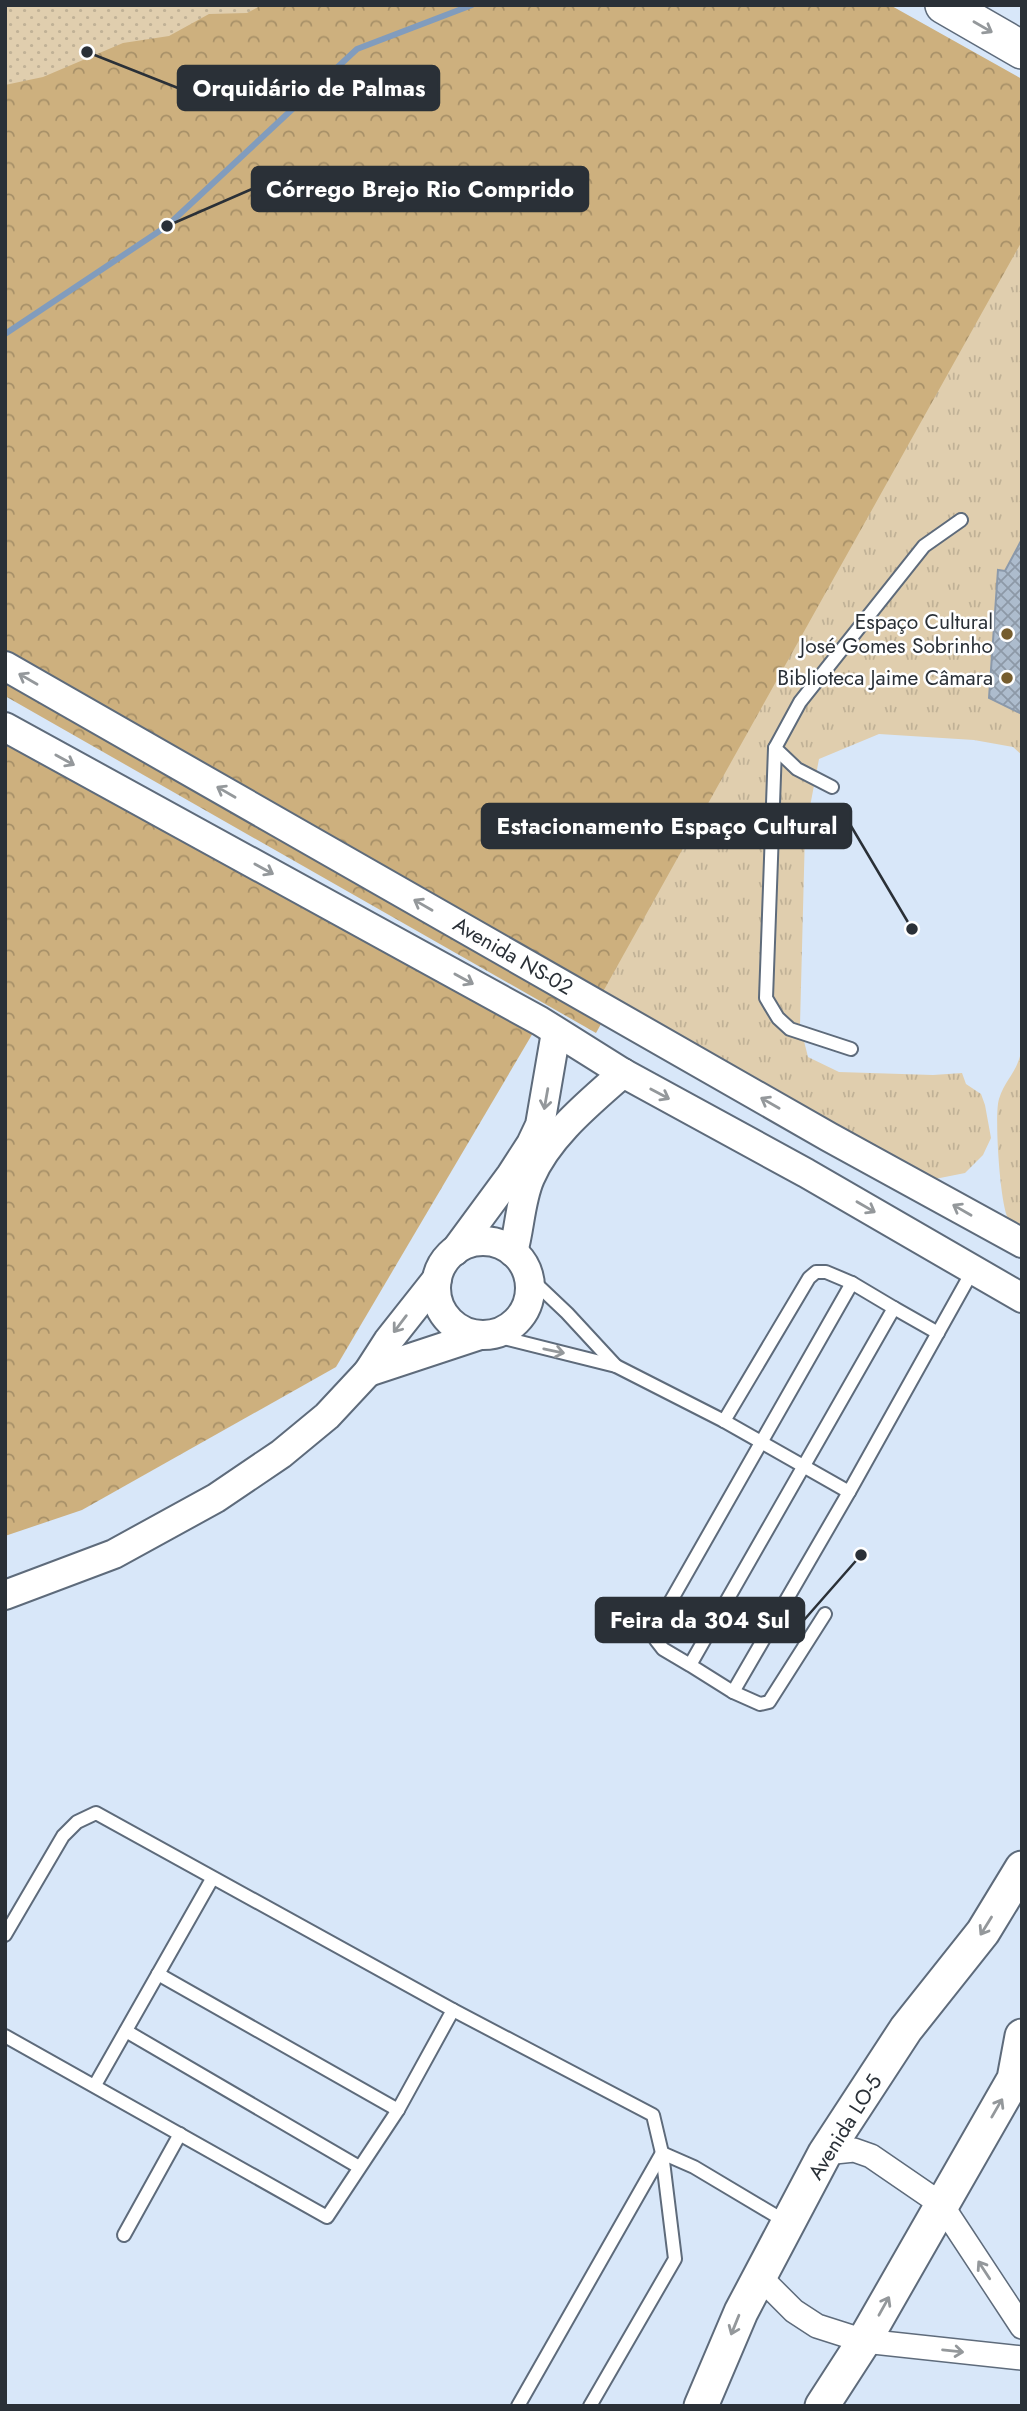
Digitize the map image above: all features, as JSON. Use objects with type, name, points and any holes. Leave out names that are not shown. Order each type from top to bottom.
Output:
[{"type":"main road","points":[[944,5],[1022,50]]},
{"type":"main road","name":"Avenida LO-5","points":[[701,2406],[741,2312],[825,2153],[906,2029],[983,1932],[1022,1868]]},
{"type":"main road","points":[[822,2406],[864,2341],[1014,2079],[1022,2036]]},
{"type":"street","name":"Avenida NS-02","points":[[5,666],[817,1130],[1022,1243]]},
{"type":"street","name":"Avenida NS-02","points":[[5,727],[556,1032],[623,1073],[807,1173],[1022,1298]]},
{"type":"street","points":[[5,1595],[114,1554],[216,1499],[281,1454],[327,1416],[368,1372],[388,1340],[437,1279],[443,1263],[455,1251],[511,1175],[536,1135],[546,1099],[556,1032]]},
{"type":"street","points":[[513,1252],[526,1187],[542,1157],[561,1132],[623,1073]]},
{"type":"street","points":[[368,1372],[507,1329],[519,1320],[530,1292],[529,1277],[523,1263],[513,1252],[491,1241],[478,1241],[455,1251]]},
{"type":"street","points":[[437,1279],[437,1298],[445,1316],[459,1329],[485,1335]]},
{"type":"street","points":[[825,2153],[854,2150],[871,2155],[941,2204],[1022,2327]]},
{"type":"street","points":[[759,2276],[794,2311],[817,2326],[864,2341],[1022,2358]]},
{"type":"lane","points":[[850,1049],[790,1029],[778,1018],[766,998],[775,748],[800,702],[924,546],[961,520]]},
{"type":"lane","points":[[775,748],[797,769],[832,787]]},
{"type":"lane","points":[[733,1692],[974,1269]]},
{"type":"lane","points":[[724,1421],[809,1278],[816,1272],[826,1272],[852,1283],[938,1333]]},
{"type":"lane","points":[[529,1277],[567,1312],[616,1366]]},
{"type":"lane","points":[[825,1614],[769,1702],[760,1704],[733,1692],[663,1649],[656,1640],[656,1627],[852,1283]]},
{"type":"lane","points":[[690,1665],[894,1308]]},
{"type":"lane","points":[[485,1335],[616,1366],[724,1421],[849,1492]]},
{"type":"lane","points":[[5,1935],[63,1836],[77,1822],[96,1813],[453,2010],[653,2115],[662,2153],[675,2259],[590,2406]]},
{"type":"lane","points":[[96,2085],[212,1879]]},
{"type":"lane","points":[[158,1974],[398,2110]]},
{"type":"lane","points":[[5,2036],[327,2217],[398,2110],[453,2010]]},
{"type":"lane","points":[[126,2031],[359,2167]]},
{"type":"lane","points":[[124,2235],[180,2133]]},
{"type":"lane","points":[[662,2153],[694,2167],[788,2223]]},
{"type":"lane","points":[[518,2406],[662,2153]]},
{"type":"green space","points":[[5,5],[308,5],[5,102]]},
{"type":"green space","points":[[262,5],[890,5],[1022,79],[1022,270],[596,1033],[5,696],[5,85],[43,77],[123,43],[169,36],[209,14],[247,13]]},
{"type":"green space","points":[[1022,241],[1022,755],[1013,747],[974,740],[879,734],[819,759],[805,833],[800,1025],[808,1057],[839,1072],[933,1075],[962,1073],[966,1084],[981,1094],[985,1105],[991,1138],[983,1155],[965,1173],[925,1181],[600,997]]},
{"type":"green space","points":[[5,727],[540,1021],[336,1367],[82,1510],[5,1536]]},
{"type":"green space","points":[[1022,1044],[1022,1235],[1005,1210],[1000,1179],[997,1122],[999,1099],[1019,1061]]},
{"type":"building","name":"Espaço Cultural José Gomes Sobrinho","points":[[1022,539],[1022,714],[989,698],[998,570],[1005,571]]},
{"type":"waterway","points":[[5,334],[167,226],[357,49],[472,5]]},
{"type":"place","name":"Orquidário de Palmas","points":[[87,52]]},
{"type":"place","name":"Córrego Brejo Rio Comprido","points":[[167,226]]},
{"type":"place","name":"Espaço Cultural José Gomes Sobrinho","points":[[1007,634]]},
{"type":"place","name":"Biblioteca Jaime Câmara","points":[[1007,678]]},
{"type":"place","name":"Estacionamento Espaço Cultural","points":[[912,929]]},
{"type":"place","name":"Feira da 304 Sul","points":[[861,1555]]}]
